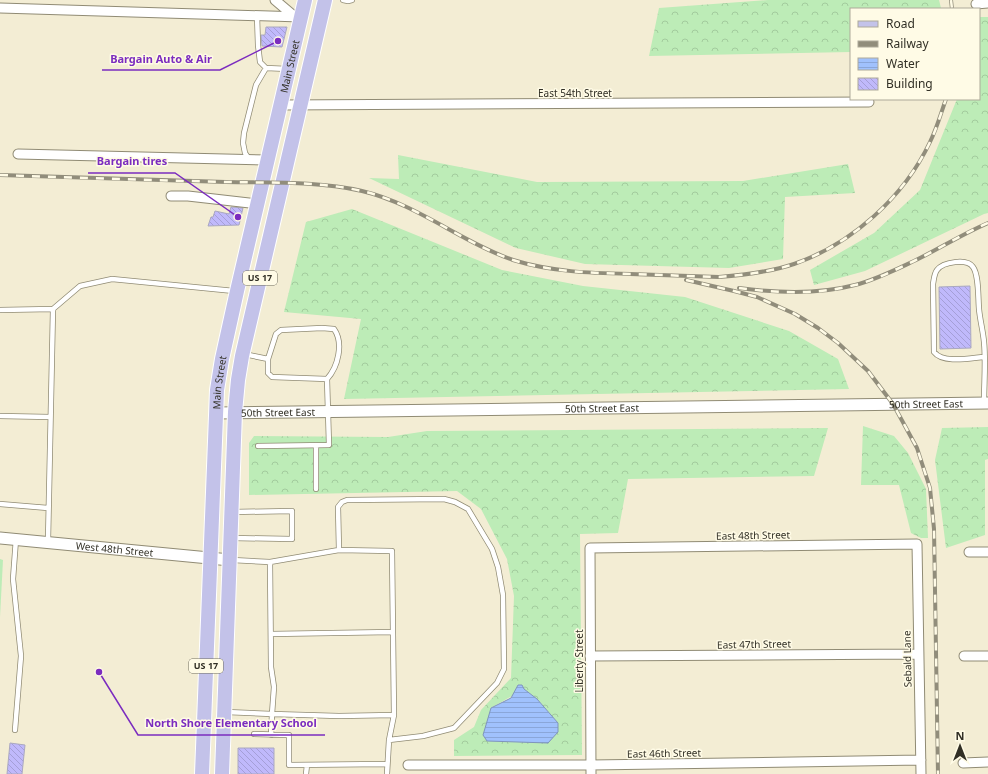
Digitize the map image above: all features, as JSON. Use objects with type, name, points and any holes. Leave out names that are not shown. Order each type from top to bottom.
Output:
[{"type":"main road","name":"Main Street","points":[[202,774],[217,390],[222,359],[237,291],[281,106],[298,17],[305,0]]},
{"type":"main road","name":"Main Street","points":[[222,774],[235,412],[238,380],[325,0]]},
{"type":"street","points":[[275,0],[298,17]]},
{"type":"street","points":[[976,4],[988,4]]},
{"type":"street","points":[[0,8],[298,17]]},
{"type":"street","name":"East 54th Street","points":[[281,106],[869,102]]},
{"type":"street","points":[[18,154],[268,160]]},
{"type":"street","points":[[171,196],[188,196],[258,204]]},
{"type":"street","name":"50th Street East","points":[[216,413],[986,403]]},
{"type":"street","name":"West 48th Street","points":[[0,538],[230,560]]},
{"type":"street","name":"East 48th Street","points":[[590,548],[917,544]]},
{"type":"street","name":"Sebald Lane","points":[[917,544],[921,774]]},
{"type":"street","name":"Liberty Street","points":[[590,548],[591,769]]},
{"type":"street","points":[[969,552],[988,552]]},
{"type":"street","name":"East 47th Street","points":[[590,656],[918,654]]},
{"type":"street","points":[[964,656],[988,656]]},
{"type":"street","name":"East 46th Street","points":[[408,765],[591,769],[921,760]]},
{"type":"street","points":[[963,763],[988,762]]},
{"type":"lane","points":[[343,0],[352,0]]},
{"type":"lane","points":[[257,16],[260,62],[266,68],[289,69]]},
{"type":"lane","points":[[249,159],[245,153],[243,143],[244,132],[256,84],[266,68]]},
{"type":"lane","points":[[984,357],[948,359],[940,357],[934,352],[934,275],[944,264],[964,262],[970,264],[976,274],[980,323],[984,341],[986,403]]},
{"type":"lane","points":[[0,310],[53,309],[80,286],[112,279],[237,291]]},
{"type":"lane","points":[[48,542],[53,309]]},
{"type":"lane","points":[[258,446],[329,445],[327,379],[333,372],[339,356],[338,334],[334,329],[322,328],[281,330],[276,334],[268,359],[268,373],[272,377],[327,379]]},
{"type":"lane","points":[[243,354],[268,359]]},
{"type":"lane","points":[[0,416],[50,417]]},
{"type":"lane","points":[[316,445],[316,489]]},
{"type":"lane","points":[[339,550],[338,506],[342,502],[347,500],[444,499],[455,502],[468,509],[492,549],[498,567],[503,595],[504,669],[497,684],[454,728],[423,736],[389,740]]},
{"type":"lane","points":[[0,504],[48,508]]},
{"type":"lane","points":[[231,538],[292,539],[292,511],[232,512]]},
{"type":"lane","points":[[15,730],[21,656],[13,579],[16,539]]},
{"type":"lane","points":[[230,560],[270,562],[339,550],[392,551],[394,715],[389,740],[387,774]]},
{"type":"lane","points":[[270,562],[271,667],[274,687],[271,734]]},
{"type":"lane","points":[[271,634],[393,632]]},
{"type":"lane","points":[[224,712],[339,716],[394,715]]},
{"type":"lane","points":[[254,734],[289,735],[289,765],[387,764]]},
{"type":"lane","points":[[306,774],[307,765]]},
{"type":"green space","points":[[768,0],[939,0],[941,8],[850,8],[850,52],[649,56],[659,8]]},
{"type":"green space","points":[[980,17],[988,17],[988,213],[865,271],[814,285],[810,270],[874,233],[920,190],[957,100],[980,100]]},
{"type":"green space","points":[[398,155],[537,182],[743,181],[848,164],[855,193],[785,197],[783,259],[729,268],[585,264],[516,248],[369,178],[399,179]]},
{"type":"green space","points":[[352,209],[502,270],[583,286],[685,297],[789,331],[838,359],[849,389],[344,399],[361,319],[284,312],[306,222]]},
{"type":"green space","points":[[863,426],[894,436],[908,453],[926,489],[928,538],[921,538],[911,533],[899,485],[861,485]]},
{"type":"green space","points":[[988,427],[988,459],[985,460],[985,535],[946,548],[935,460],[942,428]]},
{"type":"green space","points":[[828,428],[814,476],[628,479],[618,533],[580,534],[582,755],[454,756],[454,740],[474,727],[481,710],[511,678],[514,596],[507,559],[481,509],[457,491],[249,495],[249,443],[254,436],[388,437],[427,431]],"holes":[[[524,689],[537,699],[558,723],[558,732],[491,708]]]},
{"type":"green space","points":[[0,559],[3,560],[0,617]]},
{"type":"water","points":[[518,685],[522,685],[524,689],[537,699],[558,723],[558,732],[548,743],[487,741],[483,735],[491,708],[511,698]]},
{"type":"building","points":[[266,27],[287,27],[282,47],[262,46],[261,35],[265,35]]},
{"type":"building","points":[[231,207],[243,208],[239,225],[208,226],[215,211],[229,214]]},
{"type":"building","points":[[970,286],[971,348],[940,349],[939,287]]},
{"type":"building","points":[[10,743],[25,745],[22,774],[7,774]]},
{"type":"building","points":[[238,748],[274,748],[274,774],[238,774]]},
{"type":"railway","points":[[951,0],[952,8]]},
{"type":"railway","points":[[0,175],[294,183],[345,188],[382,197],[420,214],[494,252],[513,260],[528,264],[586,272],[719,277],[757,273],[794,264],[836,244],[856,231],[874,216],[906,181],[930,142],[946,100]]},
{"type":"railway","points":[[739,288],[768,291],[812,292],[855,285],[877,278],[900,268],[988,223]]},
{"type":"railway","points":[[686,280],[757,297],[795,314],[818,328],[838,343],[868,371],[893,404],[917,448],[930,488],[934,529],[938,774]]},
{"type":"place","name":"Bargain Auto & Air","points":[[278,41]]},
{"type":"place","name":"Bargain tires","points":[[238,217]]},
{"type":"place","name":"North Shore Elementary School","points":[[99,672]]}]
